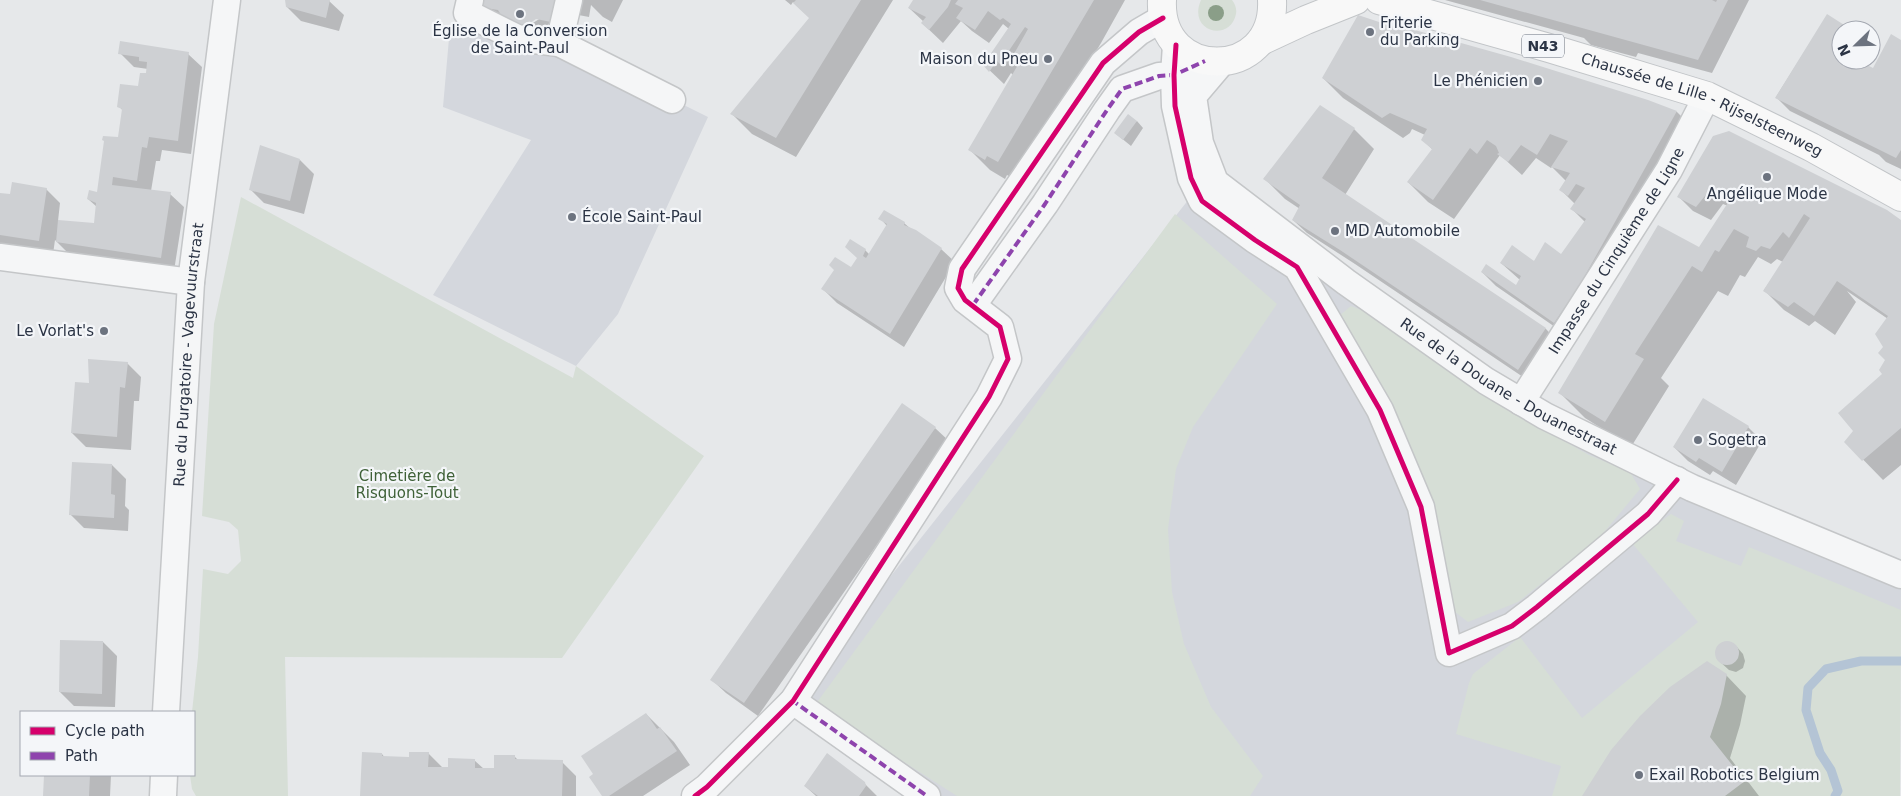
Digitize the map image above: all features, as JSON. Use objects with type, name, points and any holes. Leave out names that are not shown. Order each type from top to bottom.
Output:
[{"type":"main road","points":[[1261,41],[1270,23],[1272,0]]},
{"type":"main road","points":[[1162,9],[1168,32],[1176,45],[1189,55],[1213,62],[1243,56],[1261,41],[1356,0]]},
{"type":"main road","name":"Chaussée de Lille - Rijselsteenweg","points":[[1378,0],[1550,48],[1707,96],[1811,147],[1901,198]]},
{"type":"street","name":"Rue du Purgatoire - Vagevuurstraat","points":[[166,711],[191,282],[228,0]]},
{"type":"street","points":[[470,0],[467,13],[517,38],[560,43],[672,100]]},
{"type":"street","points":[[560,43],[568,0]]},
{"type":"street","points":[[695,796],[707,787],[793,701],[989,397],[1008,359],[1000,327],[965,300],[958,288],[962,270],[1103,63],[1162,9]]},
{"type":"street","points":[[1176,45],[1174,75],[1175,106],[1191,178],[1202,201],[1255,240],[1297,267],[1380,410],[1421,507],[1449,653],[1512,626],[1648,514],[1677,480]]},
{"type":"street","points":[[973,305],[1045,204],[1106,110],[1122,89],[1159,76],[1174,75],[1213,62]]},
{"type":"street","name":"Rue de la Douane - Douanestraat","points":[[1213,62],[1193,96],[1200,143],[1215,182],[1346,282],[1486,381],[1545,416],[1692,488],[1901,575]]},
{"type":"street","name":"Impasse du Cinquième de Ligne","points":[[1521,402],[1669,170],[1707,96]]},
{"type":"street","points":[[0,256],[191,282]]},
{"type":"street","points":[[1319,305],[1322,293],[1335,284],[1346,282]]},
{"type":"street","points":[[793,701],[928,796]]},
{"type":"street","points":[[163,796],[164,776]]},
{"type":"shaded area","name":"École Saint-Paul","points":[[450,27],[559,43],[708,117],[618,314],[576,366],[433,295],[531,140],[443,107]]},
{"type":"shaded area","points":[[1189,199],[1649,467],[1901,576],[1900,796],[935,796],[800,691]]},
{"type":"green space","points":[[1201,0],[1232,0],[1236,7],[1236,14],[1232,23],[1226,29],[1219,31],[1211,30],[1204,26],[1198,11]]},
{"type":"green space","name":"Cimetière de Risquons-Tout","points":[[241,197],[573,378],[576,366],[704,456],[562,658],[285,657],[288,796],[196,796],[192,789],[190,776],[195,776],[195,711],[192,711],[198,657],[203,569],[228,574],[241,561],[238,530],[229,522],[202,516],[214,324]]},
{"type":"green space","points":[[1175,214],[1277,304],[1193,427],[1176,469],[1168,529],[1172,592],[1184,644],[1211,707],[1263,776],[1250,796],[957,796],[815,705]]},
{"type":"green space","points":[[1351,306],[1369,313],[1500,405],[1589,455],[1630,472],[1640,489],[1600,537],[1518,602],[1468,622],[1454,611],[1447,568],[1430,494],[1382,389],[1339,316]]},
{"type":"green space","points":[[1671,514],[1684,521],[1676,541],[1741,566],[1749,547],[1901,610],[1900,796],[1552,796],[1561,766],[1456,734],[1473,674],[1520,637],[1582,718],[1698,622],[1632,543]]},
{"type":"building","points":[[285,0],[330,0],[326,18],[286,7]]},
{"type":"building","name":"Église de la Conversion de Saint-Paul","points":[[480,0],[561,0],[556,23],[536,19],[523,28],[507,25],[498,10],[479,7]]},
{"type":"building","points":[[796,0],[861,0],[776,138],[730,114],[809,18],[793,3]]},
{"type":"building","points":[[913,0],[951,0],[948,7],[929,30],[921,23],[926,17],[908,8]]},
{"type":"building","points":[[958,0],[1094,0],[998,162],[987,156],[985,160],[968,150],[1019,63],[1011,59],[1028,29],[1025,27],[1000,64],[997,61],[989,72],[983,65],[1011,24],[1003,18],[1000,20],[988,11],[975,30],[956,18],[963,8],[955,4]]},
{"type":"building","points":[[1480,0],[1712,0],[1716,2],[1717,0],[1728,0],[1698,60]]},
{"type":"building","points":[[1827,14],[1836,20],[1831,20],[1831,70],[1881,70],[1881,53],[1891,34],[1901,40],[1901,150],[1896,158],[1775,98]]},
{"type":"building","points":[[1358,15],[1403,30],[1404,27],[1511,57],[1677,111],[1578,288],[1554,323],[1481,272],[1486,264],[1516,285],[1521,276],[1500,263],[1512,245],[1534,261],[1545,242],[1561,254],[1586,219],[1570,209],[1585,188],[1576,184],[1568,196],[1559,190],[1570,173],[1551,167],[1568,141],[1550,134],[1537,155],[1521,145],[1508,162],[1497,154],[1499,153],[1496,146],[1487,140],[1477,154],[1470,148],[1433,200],[1407,182],[1432,149],[1421,140],[1427,129],[1390,113],[1382,118],[1322,78]]},
{"type":"building","points":[[120,41],[189,52],[178,141],[149,137],[147,148],[142,147],[137,181],[113,177],[112,185],[171,192],[161,258],[56,242],[58,220],[94,223],[96,203],[87,199],[89,190],[97,192],[104,141],[102,140],[103,136],[118,137],[122,109],[117,107],[120,84],[138,86],[140,73],[146,73],[147,62],[139,61],[139,57],[118,54]]},
{"type":"building","points":[[1320,105],[1355,128],[1322,178],[1546,328],[1518,370],[1340,250],[1292,220],[1300,205],[1263,179]]},
{"type":"building","points":[[1128,114],[1137,121],[1123,140],[1114,133]]},
{"type":"building","points":[[1729,131],[1887,210],[1901,220],[1901,428],[1862,461],[1844,442],[1853,431],[1838,413],[1882,374],[1879,370],[1885,360],[1878,353],[1883,347],[1875,334],[1888,316],[1837,281],[1814,316],[1794,302],[1788,307],[1763,291],[1810,218],[1804,214],[1789,238],[1783,232],[1770,249],[1761,246],[1756,251],[1746,247],[1749,237],[1734,229],[1719,252],[1715,250],[1702,272],[1692,266],[1635,354],[1644,359],[1605,422],[1558,393],[1658,225],[1699,247],[1729,201],[1709,191],[1696,207],[1677,197],[1713,136]]},
{"type":"building","points":[[260,145],[300,159],[290,201],[249,190]]},
{"type":"building","points":[[12,182],[47,188],[39,241],[0,235],[0,193],[10,194]]},
{"type":"building","points":[[884,210],[905,222],[904,225],[916,230],[942,248],[890,334],[821,289],[834,270],[829,265],[835,257],[851,267],[857,258],[845,247],[850,239],[866,249],[863,256],[866,258],[887,224],[878,219]]},
{"type":"building","points":[[88,359],[128,362],[125,388],[120,387],[117,437],[71,433],[75,382],[89,383]]},
{"type":"building","points":[[1703,398],[1749,426],[1722,472],[1699,458],[1696,462],[1673,447]]},
{"type":"building","points":[[902,403],[936,427],[744,703],[710,680]]},
{"type":"building","points":[[72,462],[112,464],[111,494],[115,495],[114,518],[69,515]]},
{"type":"building","points":[[60,640],[103,641],[102,694],[59,692]]},
{"type":"building","points":[[1727,641],[1736,644],[1739,653],[1736,662],[1727,665],[1718,662],[1715,653],[1718,644]]},
{"type":"building","points":[[1707,661],[1727,674],[1721,704],[1710,737],[1745,781],[1725,796],[1582,796],[1611,750],[1640,716],[1670,687]]},
{"type":"building","points":[[646,713],[657,729],[660,727],[677,751],[609,796],[602,796],[589,777],[593,774],[581,756]]},
{"type":"building","points":[[362,752],[382,753],[382,756],[409,757],[409,752],[429,752],[428,767],[448,767],[448,758],[475,759],[475,768],[494,768],[494,755],[515,755],[515,759],[563,760],[562,796],[360,796]]},
{"type":"building","points":[[827,753],[865,782],[866,786],[859,796],[818,796],[804,786]]},
{"type":"building","points":[[44,776],[90,776],[89,796],[43,796]]},
{"type":"waterway","points":[[1835,796],[1838,791],[1831,770],[1820,753],[1806,710],[1808,688],[1826,669],[1861,661],[1901,661]]},
{"type":"marked path","points":[[973,305],[1045,204],[1122,89],[1159,76],[1174,75],[1205,61]]},
{"type":"marked path","points":[[794,699],[793,701],[927,796]]},
{"type":"cycle path","points":[[695,796],[707,787],[793,701],[989,397],[1008,359],[1000,327],[965,300],[958,288],[962,269],[1103,63],[1139,32],[1163,18]]},
{"type":"cycle path","points":[[1176,45],[1174,75],[1175,106],[1191,178],[1202,201],[1255,240],[1297,267],[1380,410],[1421,507],[1449,653],[1512,626],[1648,514],[1677,480]]},
{"type":"place","name":"Église de la Conversion de Saint-Paul","points":[[520,14]]},
{"type":"place","name":"Friterie du Parking","points":[[1370,32]]},
{"type":"place","name":"Maison du Pneu","points":[[1048,59]]},
{"type":"place","name":"Le Phénicien","points":[[1538,81]]},
{"type":"place","name":"Angélique Mode","points":[[1767,177]]},
{"type":"place","name":"École Saint-Paul","points":[[572,217]]},
{"type":"place","name":"MD Automobile","points":[[1335,231]]},
{"type":"place","name":"Le Vorlat's","points":[[104,331]]},
{"type":"place","name":"Sogetra","points":[[1698,440]]},
{"type":"place","name":"Exail Robotics Belgium","points":[[1639,775]]}]
